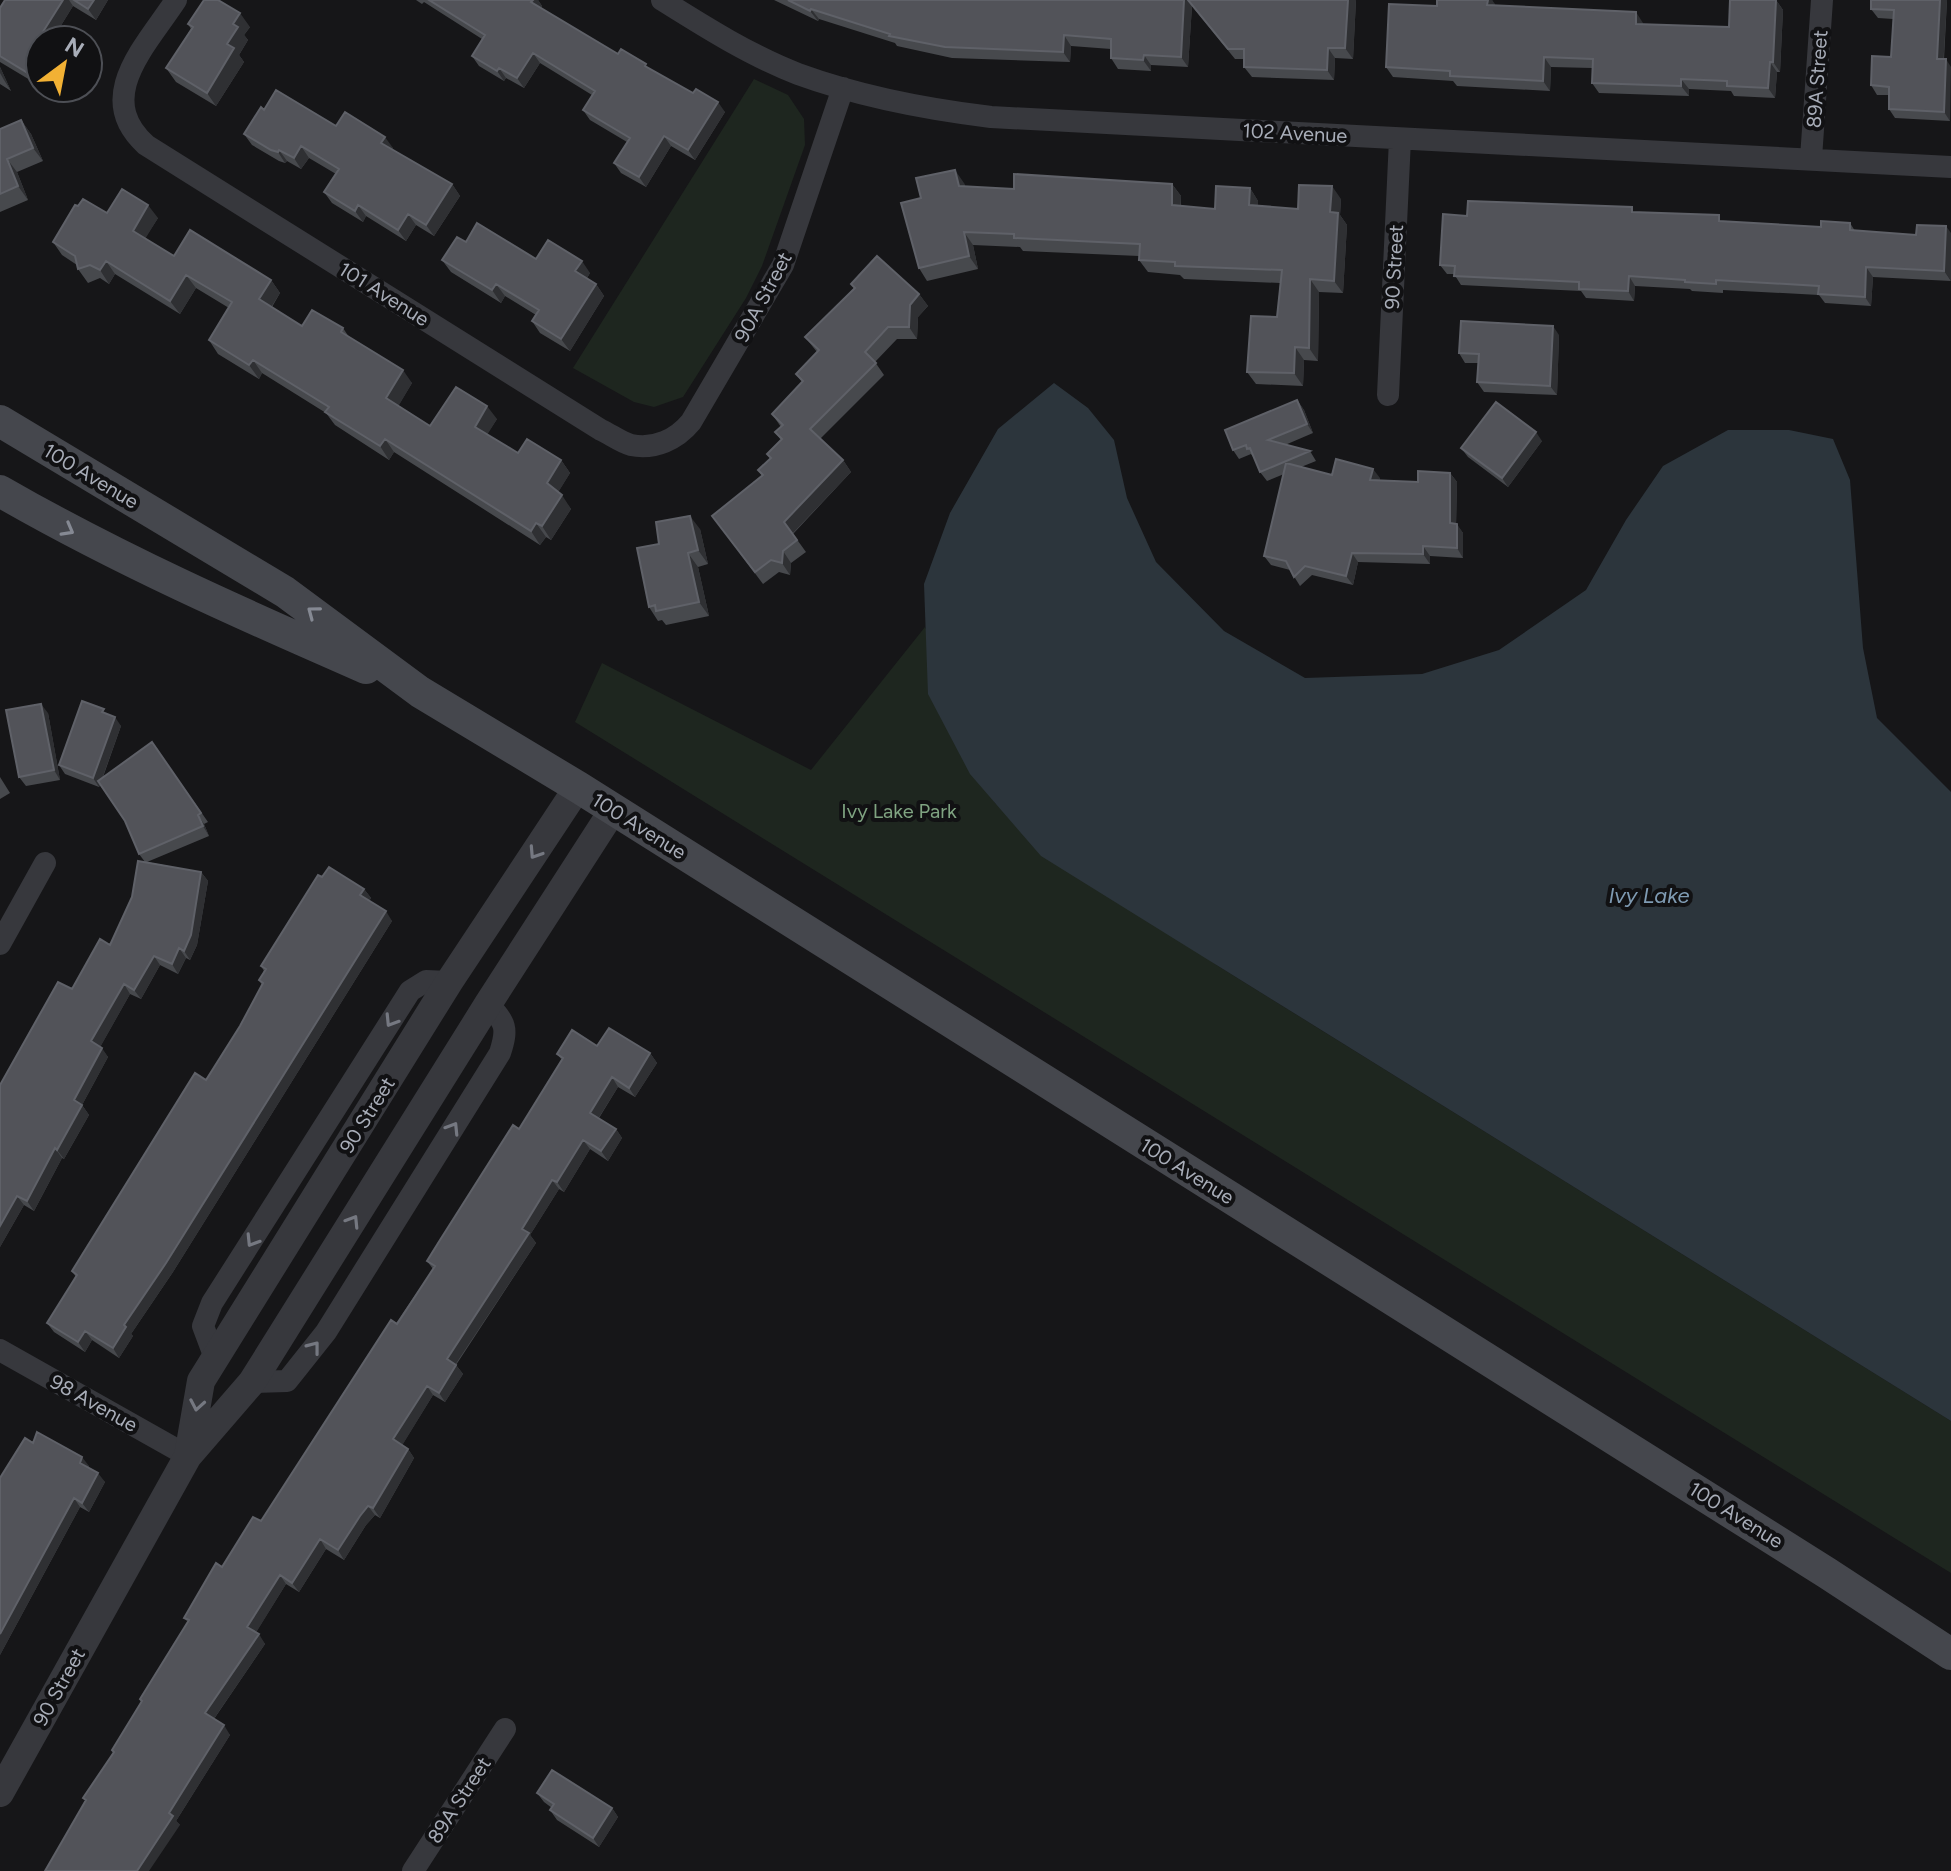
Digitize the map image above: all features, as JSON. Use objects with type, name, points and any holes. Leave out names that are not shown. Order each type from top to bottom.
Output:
[{"type":"main road","name":"100 Avenue","points":[[0,421],[285,592],[420,692],[578,787],[1814,1564],[1951,1654]]},
{"type":"main road","name":"100 Avenue","points":[[0,491],[101,547],[235,611],[420,692]]},
{"type":"street","name":"101 Avenue","points":[[176,0],[123,88],[123,109],[130,131],[146,145],[601,430],[631,445],[667,442]]},
{"type":"street","name":"102 Avenue","points":[[662,0],[796,73],[890,102],[991,117],[1951,167]]},
{"type":"street","name":"89A Street","points":[[1811,158],[1822,0]]},
{"type":"street","name":"90A Street","points":[[667,442],[682,433],[691,422],[775,283],[843,88]]},
{"type":"street","name":"90 Street","points":[[1388,395],[1400,139]]},
{"type":"street","name":"90 Street","points":[[188,1456],[201,1381],[449,982],[578,787]]},
{"type":"street","name":"90 Street","points":[[0,1793],[188,1456],[252,1382],[613,810]]},
{"type":"street","points":[[0,944],[45,863]]},
{"type":"street","name":"98 Avenue","points":[[0,1350],[188,1456]]},
{"type":"street","name":"89A Street","points":[[413,1871],[505,1729]]},
{"type":"green space","points":[[754,79],[788,95],[804,119],[805,145],[762,266],[746,298],[683,397],[654,407],[634,402],[573,368]]},
{"type":"green space","name":"Ivy Lake Park","points":[[925,627],[995,803],[1218,966],[1951,1421],[1951,1573],[575,722],[602,663],[811,770]]},
{"type":"water","name":"Ivy Lake","points":[[1054,383],[1088,408],[1114,440],[1127,498],[1156,562],[1224,631],[1305,678],[1422,674],[1499,650],[1586,590],[1626,520],[1663,466],[1728,430],[1789,430],[1833,439],[1850,480],[1863,648],[1877,718],[1951,792],[1951,1421],[1041,856],[970,774],[928,694],[924,584],[950,513],[998,429]]},
{"type":"building","points":[[5,0],[63,0],[48,24],[24,24],[24,71],[0,56],[0,8]]},
{"type":"building","points":[[74,0],[94,0],[88,9]]},
{"type":"building","points":[[204,0],[218,0],[240,13],[233,24],[238,27],[227,44],[234,48],[207,93],[166,68],[193,27],[188,24]]},
{"type":"building","points":[[429,0],[533,0],[531,2],[618,54],[621,49],[693,93],[696,89],[718,102],[688,150],[664,136],[639,177],[614,163],[630,138],[583,110],[595,91],[533,53],[517,78],[499,68],[497,71],[472,56],[485,35]]},
{"type":"building","points":[[788,0],[1184,0],[1181,57],[1144,55],[1143,60],[1111,58],[1111,39],[1064,35],[1063,52],[945,47],[889,36],[810,11]]},
{"type":"building","points":[[1188,0],[1348,0],[1345,48],[1328,48],[1327,70],[1244,67],[1244,49],[1228,49]]},
{"type":"building","points":[[1437,0],[1488,0],[1487,5],[1636,12],[1636,24],[1729,27],[1730,0],[1776,0],[1773,62],[1770,62],[1768,88],[1727,86],[1727,81],[1681,79],[1681,86],[1592,83],[1593,59],[1544,57],[1543,81],[1450,76],[1450,71],[1386,67],[1389,4],[1437,6]]},
{"type":"building","points":[[1871,0],[1940,0],[1937,59],[1946,59],[1944,112],[1889,109],[1889,87],[1871,85],[1872,56],[1891,57],[1894,10],[1871,9]]},
{"type":"building","points":[[276,90],[336,126],[345,112],[385,137],[381,143],[452,184],[426,225],[408,214],[398,230],[358,205],[355,211],[324,192],[339,169],[301,146],[294,158],[279,150],[271,150],[244,134]]},
{"type":"building","points":[[21,120],[33,148],[7,159],[18,186],[0,194],[0,129]]},
{"type":"building","points":[[955,170],[959,186],[1014,189],[1014,174],[1172,184],[1172,205],[1215,209],[1216,186],[1250,188],[1249,205],[1298,209],[1299,185],[1332,186],[1330,212],[1338,213],[1334,281],[1310,279],[1309,348],[1295,347],[1294,373],[1247,372],[1251,316],[1277,317],[1282,270],[1175,266],[1175,262],[1139,260],[1140,244],[1014,238],[1014,234],[964,232],[969,256],[919,268],[901,203],[921,198],[916,178]]},
{"type":"building","points":[[122,189],[148,205],[133,231],[174,256],[190,230],[271,280],[259,299],[302,326],[312,310],[343,328],[341,332],[403,370],[386,398],[430,426],[456,387],[487,406],[475,427],[518,453],[527,439],[561,460],[547,483],[562,495],[542,526],[536,523],[531,531],[385,439],[380,446],[325,412],[329,407],[253,360],[249,365],[209,340],[232,302],[186,275],[170,301],[106,261],[100,270],[90,265],[78,269],[75,256],[53,242],[75,205],[78,206],[83,199],[107,213]]},
{"type":"building","points":[[1468,201],[1632,207],[1632,212],[1719,215],[1719,221],[1821,227],[1821,221],[1850,223],[1850,230],[1916,235],[1917,225],[1946,226],[1944,271],[1866,267],[1865,297],[1818,294],[1819,286],[1716,280],[1716,284],[1629,276],[1628,291],[1579,289],[1579,282],[1454,276],[1455,266],[1440,265],[1443,214],[1467,216]]},
{"type":"building","points":[[477,223],[536,259],[548,240],[582,261],[575,271],[596,284],[561,339],[532,321],[539,310],[496,284],[492,290],[442,260],[457,237],[466,242]]},
{"type":"building","points":[[877,256],[919,294],[910,305],[909,327],[888,327],[865,352],[876,363],[810,429],[843,460],[784,522],[797,540],[783,551],[782,563],[771,560],[755,572],[712,516],[763,475],[758,470],[771,458],[767,454],[782,439],[775,432],[783,425],[772,414],[803,381],[796,374],[819,350],[805,337],[855,288],[851,284]]},
{"type":"building","points":[[1461,321],[1553,326],[1550,386],[1477,382],[1479,354],[1459,353]]},
{"type":"building","points":[[1297,400],[1307,424],[1268,440],[1310,451],[1260,472],[1250,448],[1247,449],[1246,445],[1233,450],[1225,430]]},
{"type":"building","points":[[1496,402],[1536,432],[1502,478],[1461,448]]},
{"type":"building","points":[[1336,459],[1373,469],[1370,480],[1418,482],[1418,471],[1450,473],[1450,523],[1457,524],[1457,548],[1423,546],[1423,554],[1352,553],[1346,576],[1305,566],[1294,577],[1286,561],[1264,556],[1286,463],[1332,475]]},
{"type":"building","points":[[690,516],[698,550],[688,553],[699,602],[656,611],[655,605],[649,607],[637,548],[659,544],[656,522]]},
{"type":"building","points":[[82,701],[115,717],[93,778],[59,765]]},
{"type":"building","points":[[41,704],[54,770],[19,777],[6,710]]},
{"type":"building","points":[[152,742],[201,813],[198,815],[203,826],[139,854],[125,821],[98,781]]},
{"type":"building","points":[[138,861],[201,872],[191,935],[184,951],[179,948],[172,964],[154,956],[134,990],[124,984],[91,1041],[102,1048],[74,1100],[82,1105],[27,1201],[17,1196],[0,1226],[0,1085],[58,982],[72,989],[100,939],[110,945],[132,897]]},
{"type":"building","points":[[329,867],[364,889],[360,895],[386,911],[124,1325],[126,1327],[113,1348],[85,1331],[78,1342],[47,1323],[77,1275],[72,1271],[195,1073],[206,1080],[263,983],[259,980],[266,969],[261,966],[318,875],[322,877]]},
{"type":"building","points":[[609,1028],[650,1053],[629,1088],[612,1077],[590,1113],[616,1129],[601,1151],[583,1140],[557,1182],[552,1180],[522,1229],[529,1233],[447,1359],[456,1365],[439,1393],[427,1386],[393,1439],[408,1449],[373,1508],[368,1506],[338,1550],[320,1539],[292,1583],[280,1575],[247,1627],[259,1634],[205,1713],[224,1725],[169,1813],[173,1816],[137,1871],[45,1871],[86,1800],[83,1798],[114,1752],[112,1750],[142,1701],[140,1699],[189,1620],[184,1618],[216,1563],[222,1567],[253,1517],[261,1521],[391,1320],[397,1324],[435,1266],[427,1261],[440,1240],[513,1125],[519,1129],[563,1058],[557,1054],[572,1030],[597,1046]]},
{"type":"building","points":[[37,1432],[82,1457],[80,1463],[98,1473],[82,1503],[74,1498],[0,1634],[0,1478],[25,1438],[33,1443]]},
{"type":"building","points":[[552,1770],[612,1808],[593,1838],[550,1810],[554,1804],[537,1793]]}]
